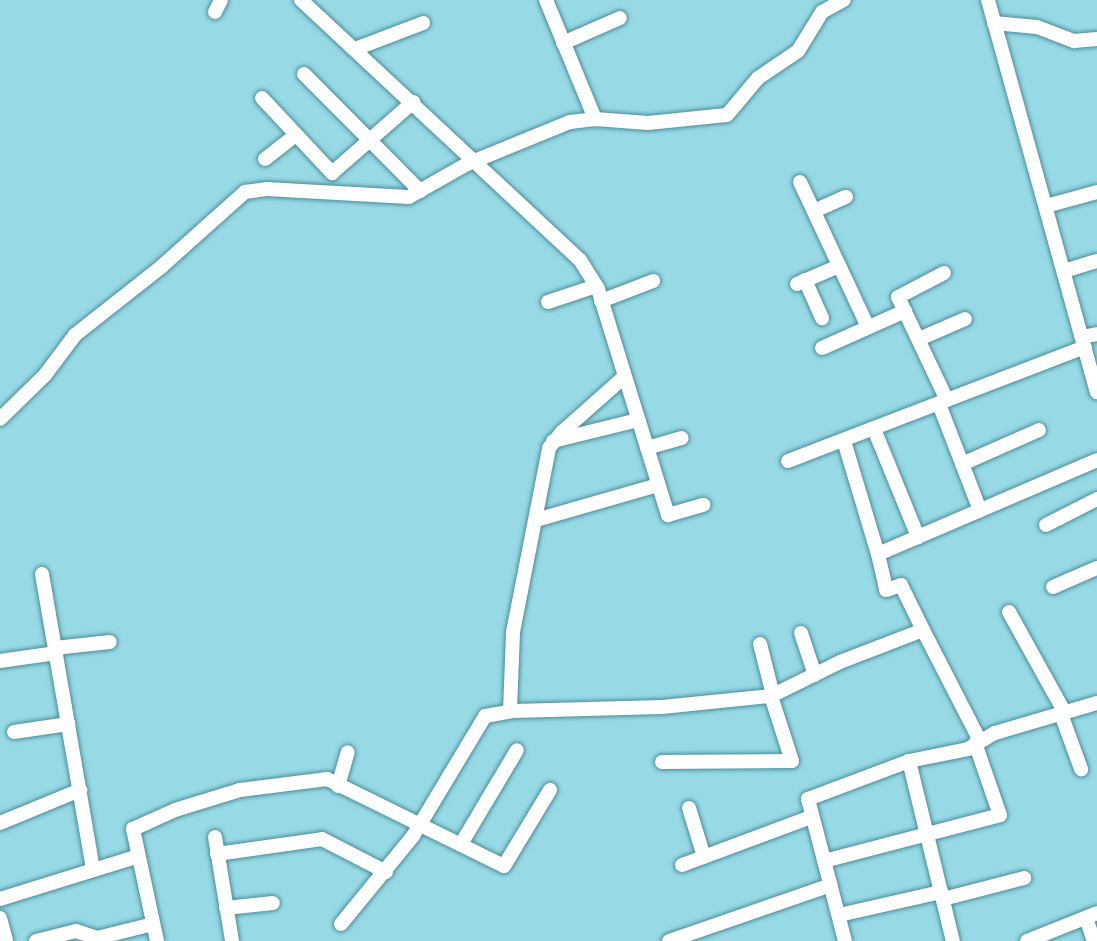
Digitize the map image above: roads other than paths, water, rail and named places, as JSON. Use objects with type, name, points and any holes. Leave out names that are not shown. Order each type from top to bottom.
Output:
[{"type":"street","points":[[301,0],[580,260],[596,286],[668,515],[704,505]]},
{"type":"street","points":[[546,0],[595,119]]},
{"type":"street","points":[[0,419],[45,375],[75,335],[161,267],[245,192],[266,189],[402,198],[420,191],[452,171],[477,162],[552,127],[595,119],[648,123],[727,115],[758,78],[798,51],[822,12],[844,0]]},
{"type":"street","points":[[988,0],[1097,392]]},
{"type":"street","points":[[563,43],[620,18]]},
{"type":"street","points":[[355,49],[423,23]]},
{"type":"street","points":[[994,23],[1037,27],[1074,41],[1097,39]]},
{"type":"street","points":[[304,74],[420,191]]},
{"type":"street","points":[[262,98],[332,173],[412,102]]},
{"type":"street","points":[[265,159],[296,135]]},
{"type":"street","points":[[800,182],[868,327]]},
{"type":"street","points":[[1046,206],[1097,192]]},
{"type":"street","points":[[814,211],[846,197]]},
{"type":"street","points":[[1064,271],[1097,261]]},
{"type":"street","points":[[822,318],[801,282],[839,266]]},
{"type":"street","points":[[944,273],[898,297],[919,339],[980,510]]},
{"type":"street","points":[[601,301],[653,281]]},
{"type":"street","points":[[548,303],[596,286]]},
{"type":"street","points":[[822,348],[905,311]]},
{"type":"street","points":[[919,339],[965,319]]},
{"type":"street","points":[[788,461],[943,402],[1097,334]]},
{"type":"street","points":[[510,711],[513,632],[553,441],[624,377]]},
{"type":"street","points":[[553,441],[638,420]]},
{"type":"street","points":[[874,429],[918,537]]},
{"type":"street","points":[[962,464],[1039,430]]},
{"type":"street","points":[[647,448],[682,438]]},
{"type":"street","points":[[824,861],[927,836],[1000,815],[977,741],[901,585],[886,590],[878,554],[844,441]]},
{"type":"street","points":[[878,554],[1097,460]]},
{"type":"street","points":[[536,520],[658,485]]},
{"type":"street","points":[[1046,525],[1097,499]]},
{"type":"street","points":[[1053,587],[1097,568]]},
{"type":"street","points":[[42,573],[93,870]]},
{"type":"street","points":[[1009,612],[1063,714],[1081,769]]},
{"type":"street","points":[[341,924],[386,872],[421,823],[485,716],[510,711],[662,707],[772,696],[815,675],[923,630]]},
{"type":"street","points":[[801,633],[815,675]]},
{"type":"street","points":[[0,661],[110,642]]},
{"type":"street","points":[[662,762],[792,761],[772,696],[760,644]]},
{"type":"street","points":[[845,941],[811,817],[808,798],[909,761],[968,748],[977,741],[1097,703]]},
{"type":"street","points":[[14,732],[68,724]]},
{"type":"street","points":[[461,844],[518,750]]},
{"type":"street","points":[[338,786],[348,752]]},
{"type":"street","points":[[909,761],[952,941]]},
{"type":"street","points":[[157,941],[136,857],[133,829],[175,810],[240,790],[327,779],[421,823],[504,866],[550,790]]},
{"type":"street","points":[[0,823],[80,790]]},
{"type":"street","points":[[689,808],[704,857]]},
{"type":"street","points":[[682,865],[811,817]]},
{"type":"street","points":[[215,837],[232,941]]},
{"type":"street","points":[[218,854],[322,839],[386,872]]},
{"type":"street","points":[[0,899],[136,857]]},
{"type":"street","points":[[839,915],[1024,878]]},
{"type":"street","points":[[669,941],[831,885]]},
{"type":"street","points":[[226,908],[273,903]]},
{"type":"street","points":[[1027,941],[1092,915],[1094,941]]},
{"type":"street","points":[[0,918],[6,941]]},
{"type":"street","points":[[36,941],[76,931],[97,938],[153,924]]}]
